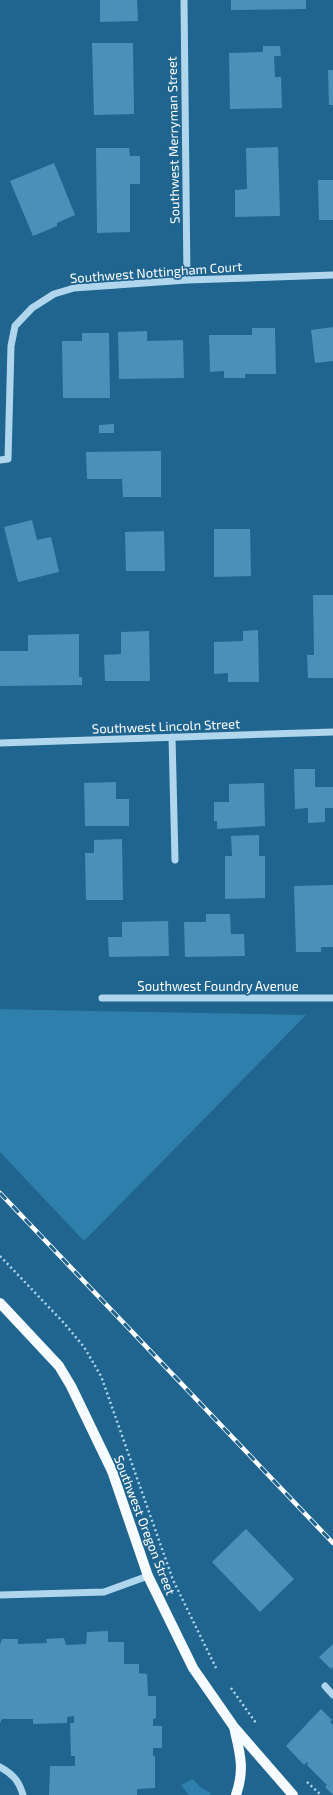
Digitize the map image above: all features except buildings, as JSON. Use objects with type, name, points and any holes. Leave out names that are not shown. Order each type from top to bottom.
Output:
[{"type":"main road","name":"Southwest Oregon Street","points":[[0,1303],[59,1366],[71,1386],[112,1471],[148,1576],[193,1668],[234,1727],[293,1795]]},
{"type":"main road","points":[[234,1727],[242,1767],[236,1795]]},
{"type":"street","name":"Southwest Merryman Street","points":[[184,0],[187,280]]},
{"type":"street","name":"Southwest Nottingham Court","points":[[0,460],[8,460],[11,346],[15,326],[32,308],[54,294],[74,288],[187,280],[333,275]]},
{"type":"street","name":"Southwest Lincoln Street","points":[[0,743],[333,732]]},
{"type":"street","points":[[172,737],[174,860]]},
{"type":"street","name":"Southwest Foundry Avenue","points":[[102,998],[333,998]]},
{"type":"street","points":[[0,1594],[104,1592],[148,1576]]},
{"type":"street","points":[[325,1686],[333,1695]]},
{"type":"street","points":[[0,1767],[11,1773],[20,1784],[23,1795]]},
{"type":"path","points":[[0,1256],[64,1323],[84,1348],[101,1376],[173,1580],[217,1669]]},
{"type":"path","points":[[228,1684],[258,1726]]},
{"type":"path","points":[[302,1778],[321,1795]]},
{"type":"shaded area","points":[[0,1009],[306,1015],[84,1241],[0,1152]]},
{"type":"shaded area","points":[[193,1779],[200,1787],[211,1793],[210,1795],[189,1795],[181,1785]]},
{"type":"railway","points":[[0,1193],[333,1543]]}]
